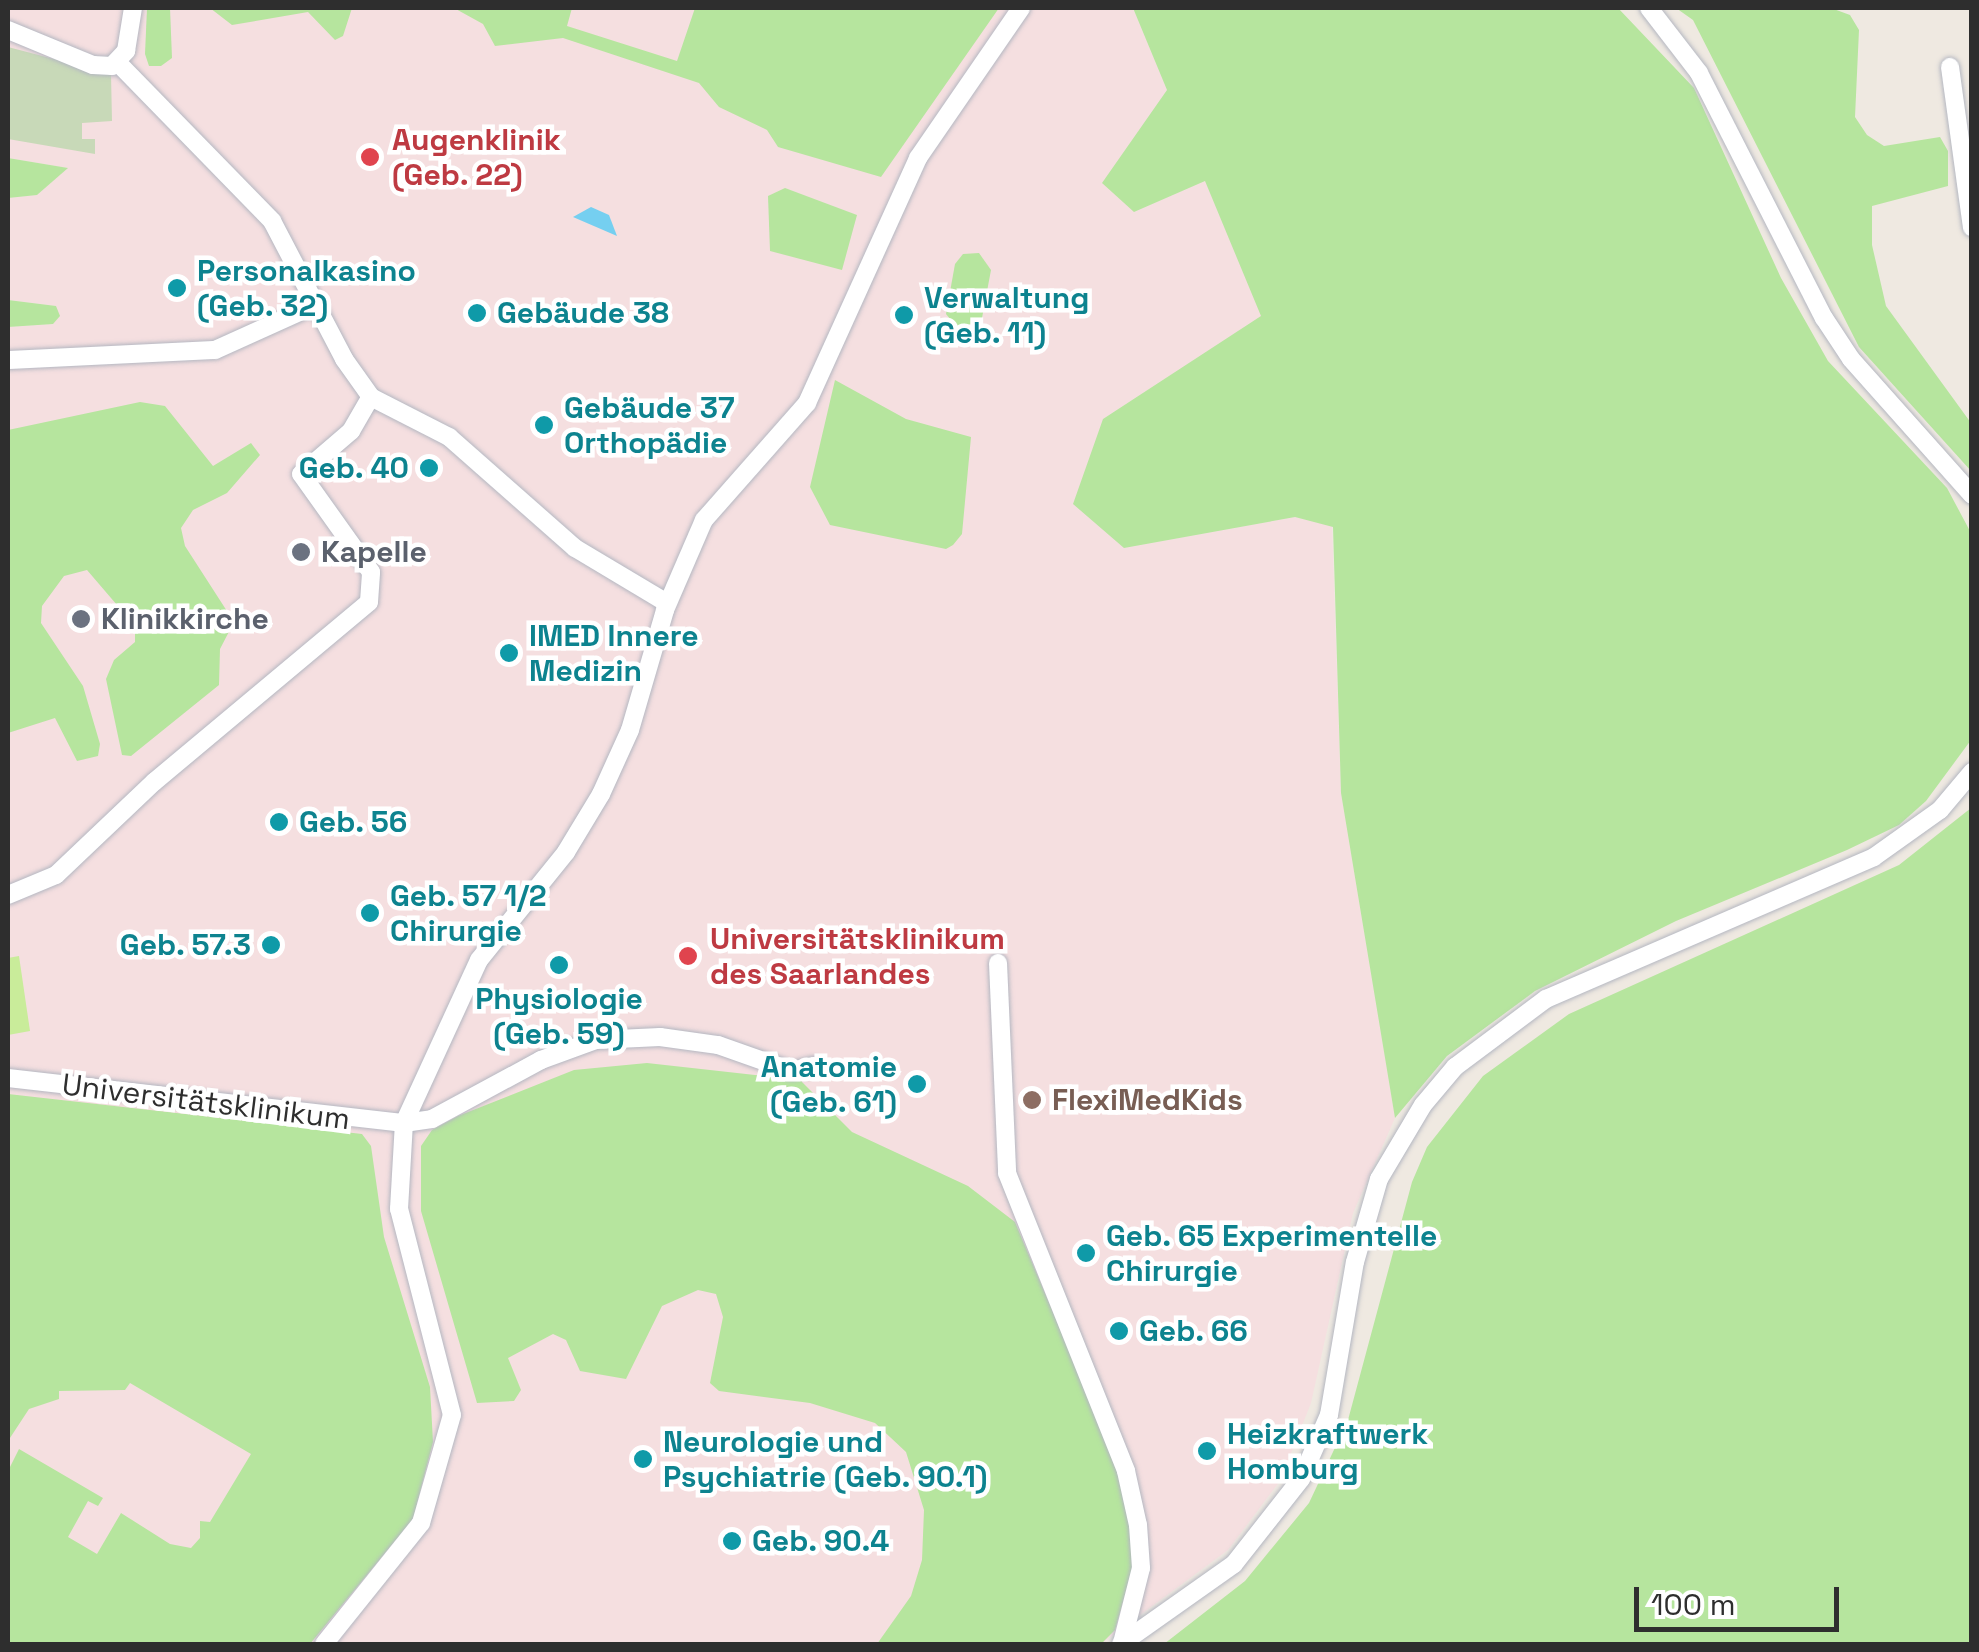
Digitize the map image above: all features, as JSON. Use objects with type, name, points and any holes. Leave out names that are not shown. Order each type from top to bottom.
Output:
[{"type":"street","points":[[118,63],[133,8]]},
{"type":"street","points":[[324,1644],[422,1524],[452,1415],[399,1210],[404,1123],[479,960],[566,852],[601,794],[630,730],[667,604],[712,509],[807,404],[918,158],[1021,8]]},
{"type":"street","points":[[1649,8],[1699,72],[1824,318],[1972,494]]},
{"type":"street","points":[[8,30],[93,65],[118,63]]},
{"type":"street","points":[[118,63],[272,221],[372,397],[450,437],[575,548],[667,604]]},
{"type":"street","points":[[1950,67],[1972,227]]},
{"type":"street","points":[[8,360],[215,350],[316,304]]},
{"type":"street","points":[[8,894],[56,875],[154,782],[358,617],[374,584],[301,474],[351,431],[372,397]]},
{"type":"street","points":[[1121,1644],[1234,1564],[1301,1479],[1329,1415],[1355,1262],[1379,1179],[1422,1106],[1455,1067],[1546,999],[1874,857],[1940,810],[1972,772]]},
{"type":"street","points":[[998,963],[1007,1172],[1126,1471],[1138,1525],[1141,1568],[1121,1644]]},
{"type":"street","name":"Universitätsklinikum","points":[[8,1078],[404,1123],[432,1119],[541,1060],[596,1040],[660,1037],[718,1045],[792,1071],[813,1066]]},
{"type":"shaded area","name":"Universitätsklinikum des Saarlandes","points":[[8,8],[1133,8],[1167,90],[1134,212],[1205,181],[1262,316],[1103,419],[1124,548],[1295,517],[1332,526],[1341,793],[1395,1118],[1353,1213],[1311,1403],[1280,1481],[1228,1550],[1101,1644],[8,1644],[8,327],[53,324],[56,306],[8,300],[8,198],[37,195],[67,168],[8,158]]},
{"type":"green space","points":[[147,8],[170,8],[172,58],[161,66],[149,66],[145,54]]},
{"type":"green space","points":[[210,8],[352,8],[343,36],[335,40],[308,12],[232,25]]},
{"type":"green space","points":[[454,8],[572,8],[567,26],[677,61],[695,8],[999,8],[881,177],[778,147],[767,130],[719,107],[699,83],[563,38],[495,46],[483,24]]},
{"type":"green space","points":[[1133,8],[1618,8],[1694,88],[1781,278],[1828,361],[1947,488],[1971,533],[1971,740],[1926,801],[1899,825],[1676,921],[1535,991],[1447,1056],[1395,1118],[1341,793],[1333,527],[1295,517],[1124,548],[1073,504],[1103,419],[1261,316],[1205,181],[1134,212],[1102,183],[1167,90]]},
{"type":"green space","points":[[1676,8],[1831,8],[1850,15],[1859,30],[1855,117],[1867,135],[1884,146],[1940,137],[1948,151],[1948,186],[1872,206],[1872,245],[1886,306],[1971,423],[1971,471],[1859,347],[1693,20]]},
{"type":"green space","points":[[8,47],[111,74],[112,121],[82,123],[82,139],[95,139],[95,154],[8,139]]},
{"type":"green space","points":[[8,158],[68,168],[37,195],[8,198]]},
{"type":"green space","points":[[785,188],[857,215],[842,270],[770,251],[768,196]]},
{"type":"green space","points":[[979,253],[991,270],[982,318],[959,330],[946,314],[955,264],[963,254]]},
{"type":"green space","points":[[8,300],[56,306],[60,316],[53,324],[8,327]]},
{"type":"green space","points":[[835,380],[906,419],[971,437],[962,534],[953,545],[946,549],[830,525],[810,487]]},
{"type":"green space","points":[[140,402],[165,406],[213,466],[251,443],[260,455],[227,493],[193,510],[181,528],[185,546],[234,622],[220,649],[219,685],[131,756],[122,755],[106,679],[114,660],[135,642],[135,626],[87,570],[64,576],[42,606],[41,623],[83,686],[100,744],[98,756],[77,761],[55,718],[8,733],[8,430]]},
{"type":"green space","points":[[1971,808],[1971,1644],[1164,1644],[1245,1581],[1309,1503],[1348,1420],[1412,1182],[1427,1147],[1483,1076],[1569,1014],[1899,865]]},
{"type":"green space","points":[[19,956],[30,1031],[8,1035],[8,958]]},
{"type":"green space","points":[[647,1063],[800,1080],[852,1132],[968,1186],[1015,1222],[1121,1474],[1137,1552],[1115,1630],[1101,1644],[877,1644],[911,1596],[922,1560],[924,1510],[906,1452],[875,1423],[810,1403],[719,1391],[710,1383],[723,1317],[716,1294],[698,1290],[662,1306],[626,1379],[580,1371],[566,1340],[553,1334],[508,1358],[521,1390],[514,1401],[477,1403],[421,1211],[421,1146],[432,1130],[458,1116],[574,1070]]},
{"type":"green space","points":[[8,1094],[362,1134],[371,1146],[384,1237],[430,1387],[433,1442],[413,1519],[310,1644],[8,1644],[8,1471],[19,1449],[103,1498],[98,1506],[88,1501],[68,1537],[97,1554],[121,1513],[170,1544],[191,1548],[200,1538],[200,1521],[210,1522],[251,1454],[130,1383],[125,1390],[59,1391],[59,1399],[29,1409],[8,1441]]},
{"type":"water","points":[[591,207],[609,215],[617,236],[573,217]]},
{"type":"place","name":"Augenklinik (Geb. 22)","points":[[370,157]]},
{"type":"place","name":"Personalkasino (Geb. 32)","points":[[177,288]]},
{"type":"place","name":"Gebäude 38","points":[[477,313]]},
{"type":"place","name":"Verwaltung (Geb. 11)","points":[[904,315]]},
{"type":"place","name":"Gebäude 37 Orthopädie","points":[[544,425]]},
{"type":"place","name":"Geb. 40","points":[[429,468]]},
{"type":"place","name":"Kapelle","points":[[301,552]]},
{"type":"place","name":"Klinikkirche","points":[[81,619]]},
{"type":"place","name":"IMED Innere Medizin","points":[[509,653]]},
{"type":"place","name":"Geb. 56","points":[[279,822]]},
{"type":"place","name":"Geb. 57 1/2 Chirurgie","points":[[370,913]]},
{"type":"place","name":"Geb. 57.3","points":[[271,945]]},
{"type":"place","name":"Universitätsklinikum des Saarlandes","points":[[688,956]]},
{"type":"place","name":"Physiologie (Geb. 59)","points":[[559,965]]},
{"type":"place","name":"Anatomie (Geb. 61)","points":[[917,1084]]},
{"type":"place","name":"FlexiMedKids","points":[[1032,1100]]},
{"type":"place","name":"Geb. 65 Experimentelle Chirurgie","points":[[1086,1253]]},
{"type":"place","name":"Geb. 66","points":[[1119,1331]]},
{"type":"place","name":"Heizkraftwerk Homburg","points":[[1207,1451]]},
{"type":"place","name":"Neurologie und Psychiatrie (Geb. 90.1)","points":[[643,1459]]},
{"type":"place","name":"Geb. 90.4","points":[[732,1541]]}]
